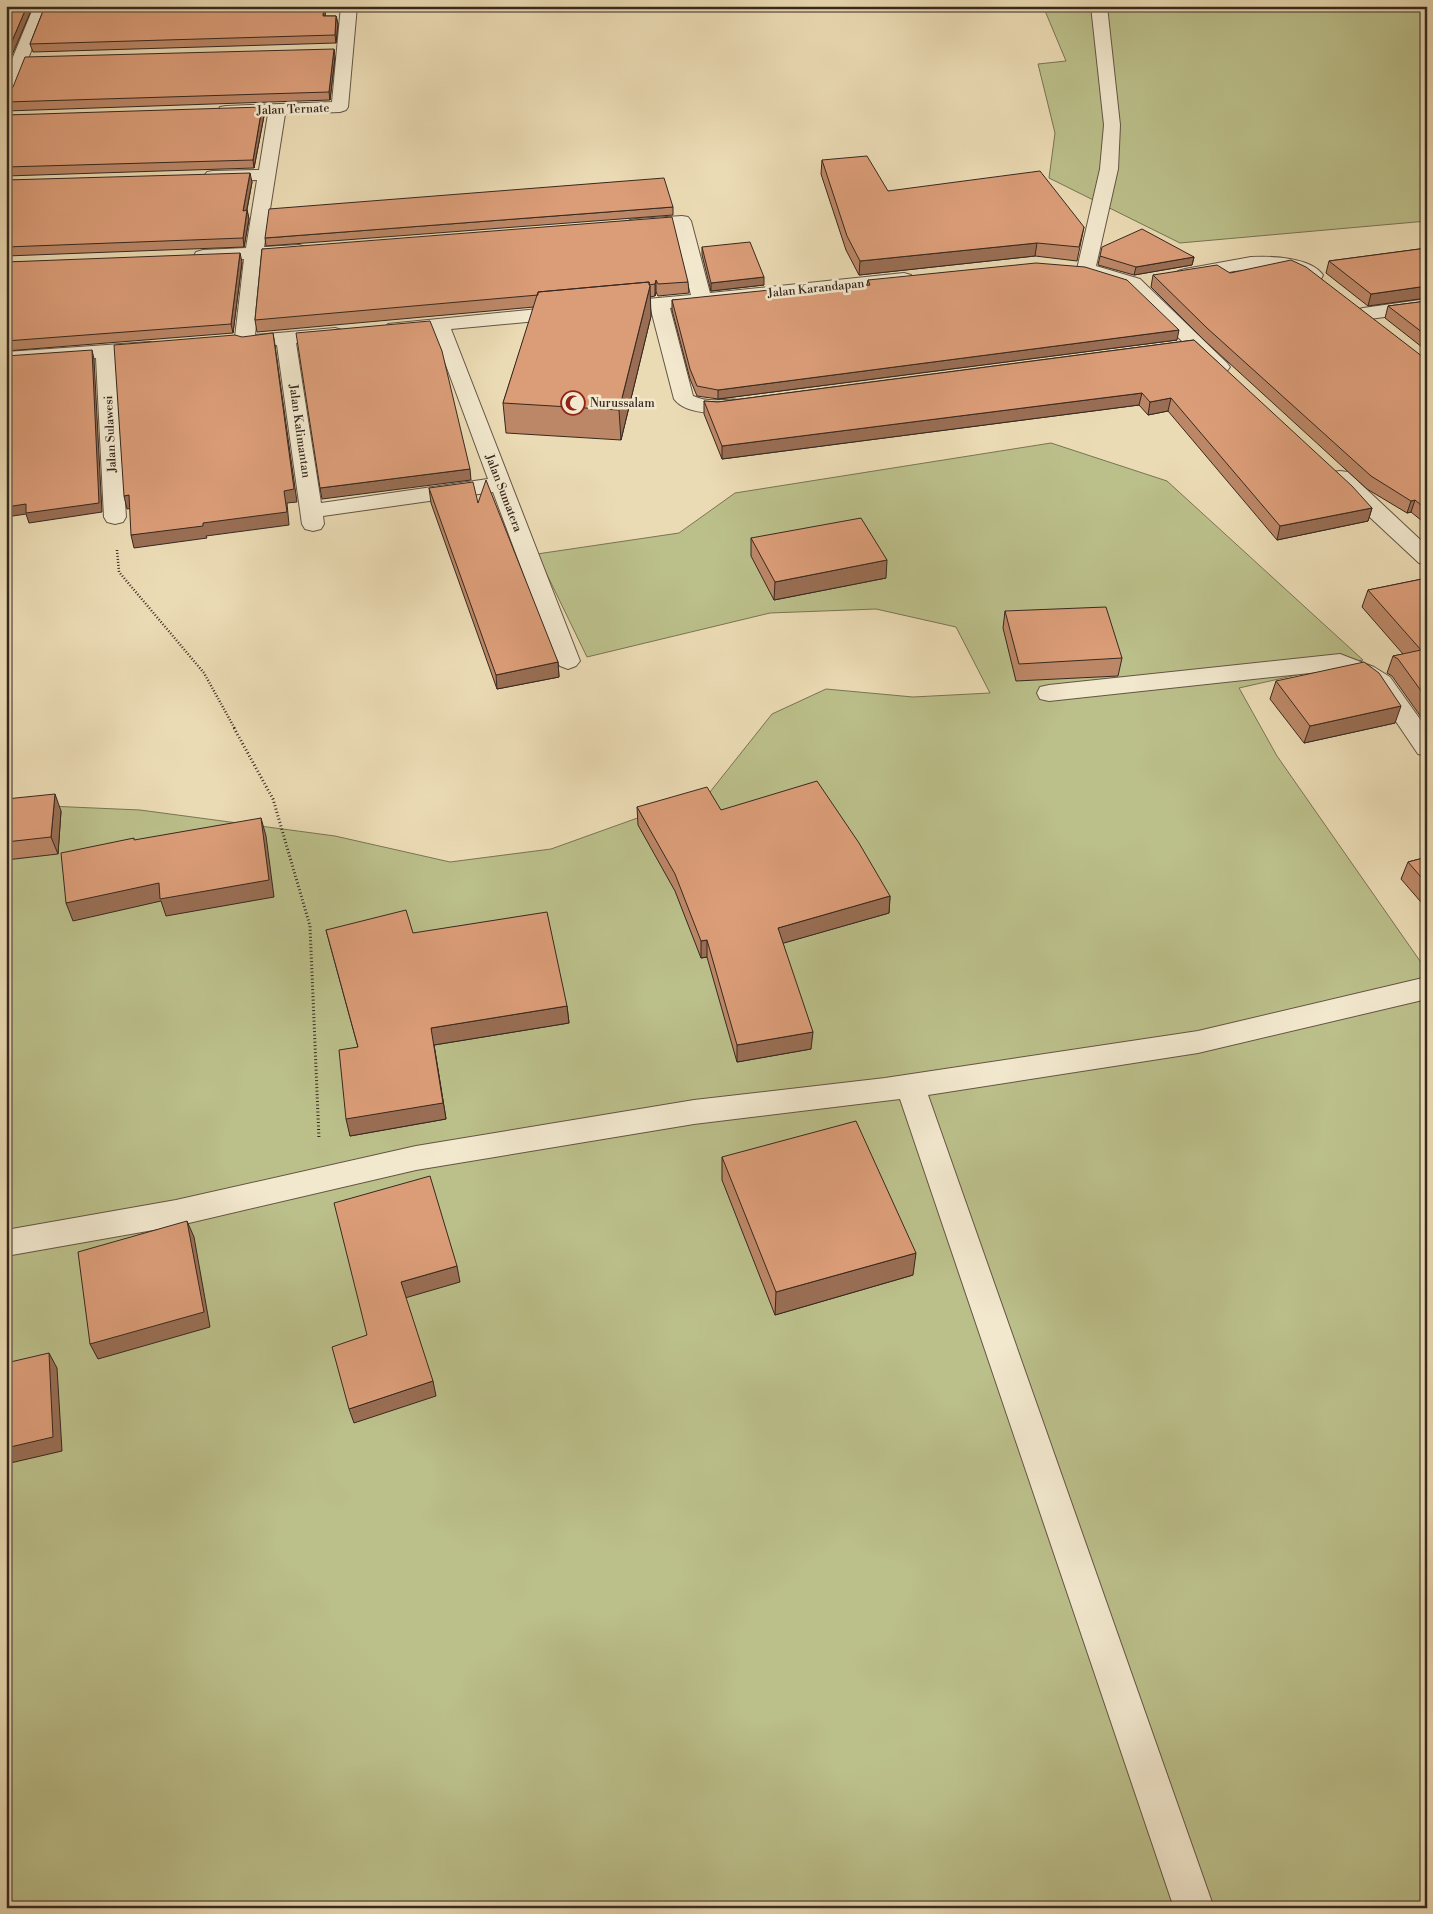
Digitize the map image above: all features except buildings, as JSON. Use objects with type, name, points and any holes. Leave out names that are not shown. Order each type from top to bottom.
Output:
[{"type":"street","points":[[6,94],[42,6]]},
{"type":"street","points":[[326,50],[346,50],[350,6]]},
{"type":"street","points":[[1099,6],[1112,125],[1109,169],[1077,268],[1152,280],[1272,260],[1293,265],[1311,273],[1326,284]]},
{"type":"street","name":"Jalan Ternate","points":[[210,111],[340,107],[346,50]]},
{"type":"street","points":[[20,59],[40,59]]},
{"type":"street","points":[[244,342],[254,254],[277,109]]},
{"type":"street","points":[[196,177],[266,175]]},
{"type":"street","points":[[622,225],[682,221],[702,300]]},
{"type":"street","points":[[185,257],[314,250]]},
{"type":"street","name":"Jalan Karandapan","points":[[224,343],[702,300],[920,277]]},
{"type":"street","points":[[1152,280],[1187,346],[1233,378]]},
{"type":"street","points":[[659,304],[684,399],[699,406],[718,407],[757,402]]},
{"type":"street","points":[[1382,328],[1356,308],[1427,305]]},
{"type":"street","name":"Jalan Sumatera","points":[[440,324],[568,661]]},
{"type":"street","name":"Jalan Kalimantan","points":[[286,338],[312,518],[501,484]]},
{"type":"street","points":[[6,358],[165,347]]},
{"type":"street","name":"Jalan Sulawesi","points":[[105,352],[115,517]]},
{"type":"street","points":[[1327,466],[1425,554]]},
{"type":"street","points":[[1049,693],[1340,662],[1366,672],[1382,683],[1427,748]]},
{"type":"street","points":[[6,1243],[176,1213],[416,1158],[684,1113],[910,1086],[1198,1042],[1427,988]]},
{"type":"street","points":[[910,1086],[1194,1908]]},
{"type":"path","points":[[115,517],[119,572],[204,673],[274,799],[310,926],[321,1180]]},
{"type":"green space","points":[[1043,6],[1427,6],[1427,221],[1180,243],[1049,178],[1055,133],[1038,64],[1066,61]]},
{"type":"green space","points":[[1051,443],[1167,481],[1363,660],[1239,688],[1277,756],[1427,971],[1427,1908],[6,1908],[6,809],[25,805],[140,810],[335,836],[450,862],[551,849],[710,792],[772,714],[826,689],[913,697],[990,693],[956,627],[876,609],[770,613],[587,657],[537,554],[679,533],[735,493]]},
{"type":"place","name":"Nurussalam","points":[[573,403]]}]
